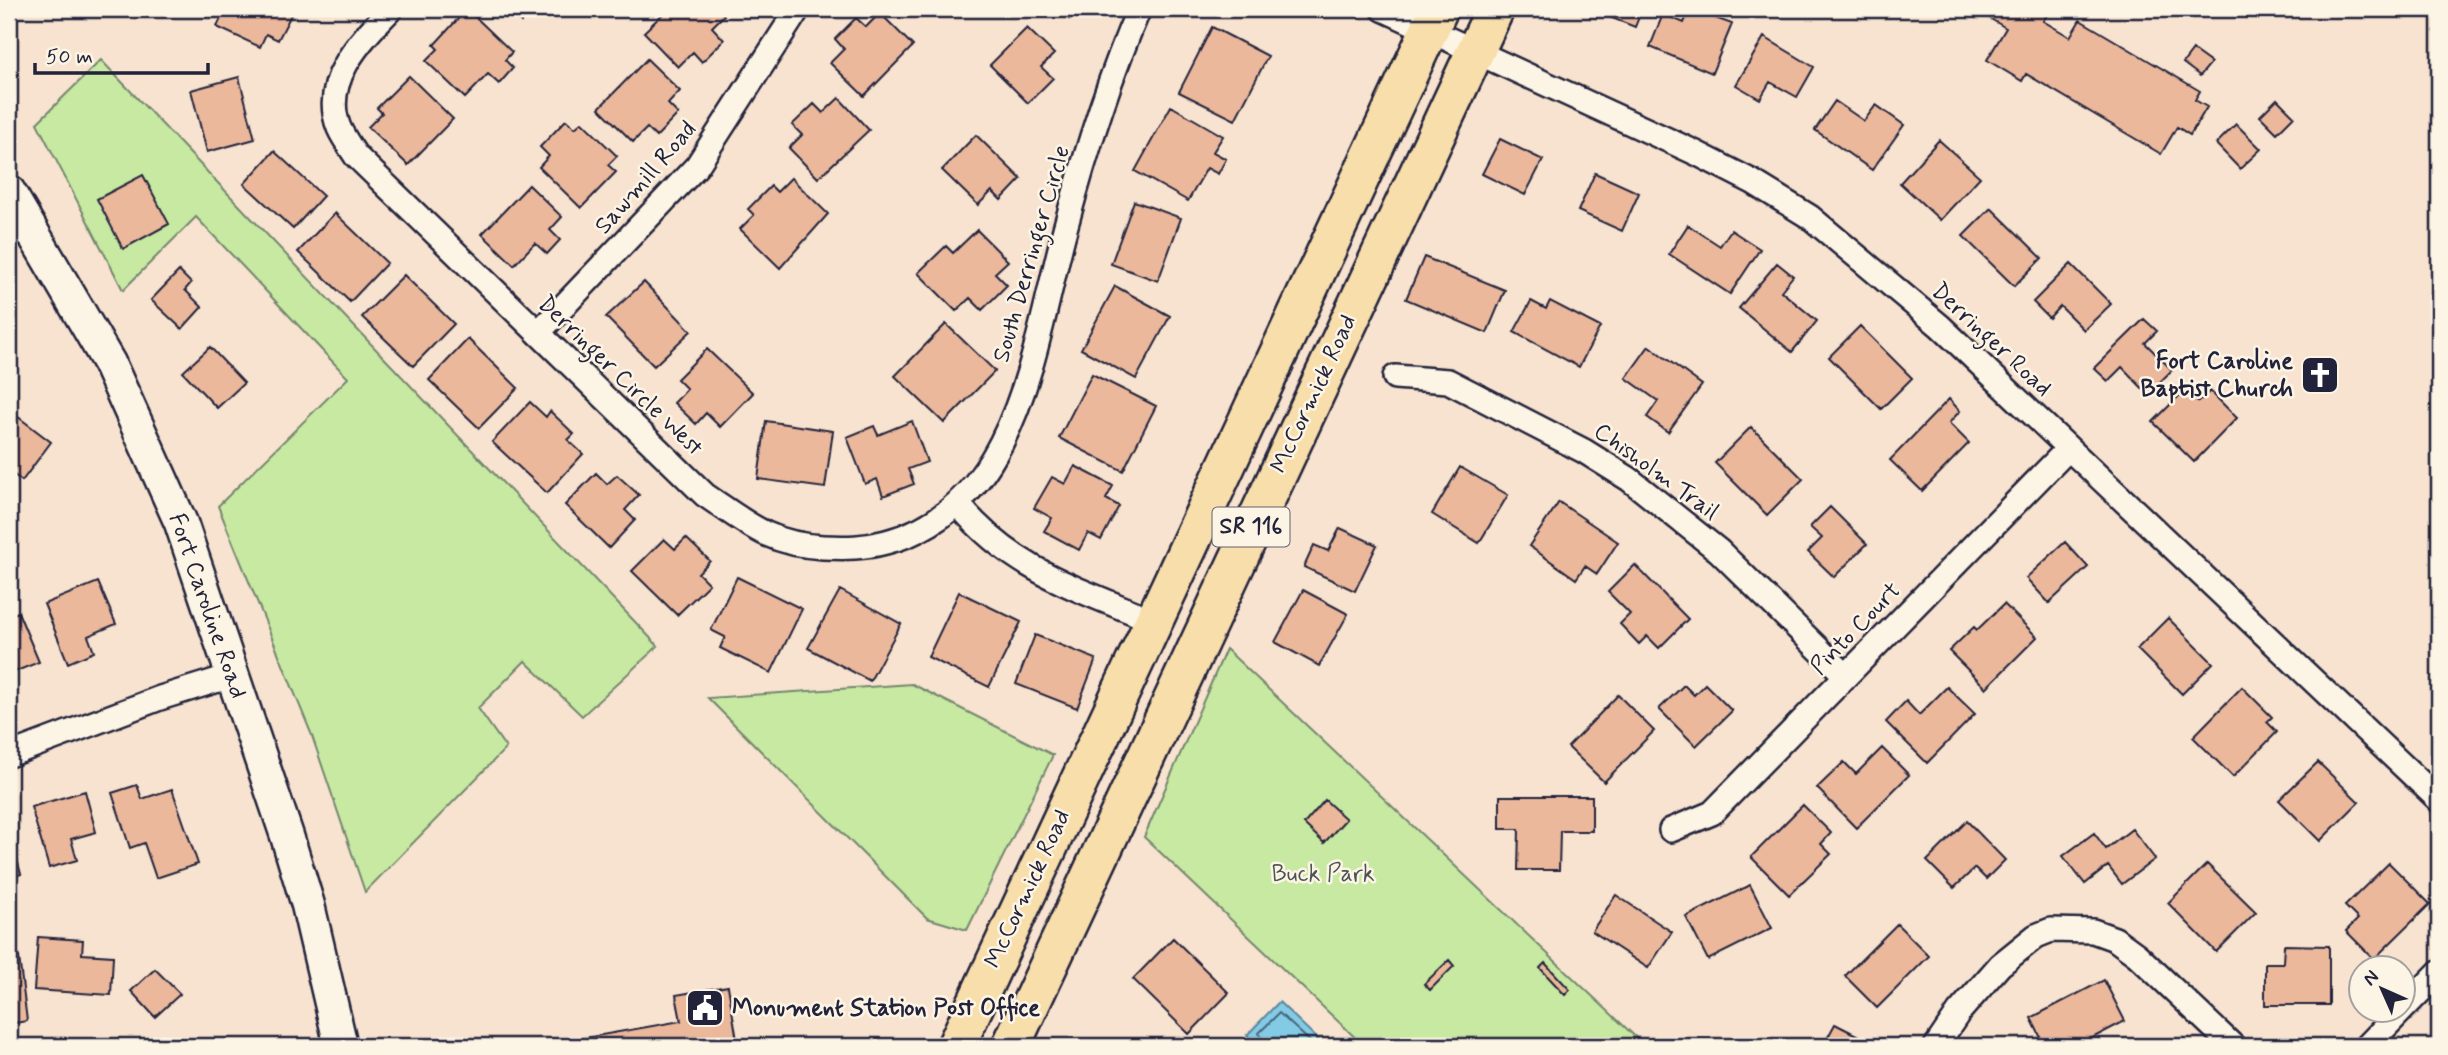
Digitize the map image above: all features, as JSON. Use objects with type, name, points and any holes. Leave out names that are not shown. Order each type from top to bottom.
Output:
[{"type":"main road","name":"McCormick Road","points":[[1011,1046],[1495,9]]},
{"type":"main road","name":"McCormick Road","points":[[956,1046],[1434,20]]},
{"type":"main road","points":[[978,995],[992,1031],[990,1046]]},
{"type":"street","name":"Derringer Circle West","points":[[391,9],[362,39],[338,81],[338,126],[356,156],[705,495],[763,534],[786,544],[841,550],[869,547],[931,526],[959,505]]},
{"type":"street","name":"Sawmill Road","points":[[538,333],[697,166],[798,9]]},
{"type":"street","name":"South Derringer Circle","points":[[959,505],[980,481],[1012,420],[1065,226],[1112,76],[1139,9]]},
{"type":"street","name":"Derringer Road","points":[[1383,9],[1434,20],[1474,52],[1696,153],[1754,182],[1810,217],[1870,264],[1940,326],[2439,800]]},
{"type":"street","name":"Fort Caroline Road","points":[[9,192],[109,363],[181,523],[308,905],[341,1046]]},
{"type":"street","name":"Chisholm Trail","points":[[1395,377],[1448,381],[1584,450],[1629,479],[1719,551],[1846,676]]},
{"type":"street","name":"Pinto Court","points":[[1671,830],[1712,813],[2068,449]]},
{"type":"street","points":[[959,505],[979,529],[1002,550],[1034,569],[1154,621]]},
{"type":"street","points":[[9,755],[160,698],[232,676]]},
{"type":"street","points":[[1936,1046],[1959,1012],[2000,965],[2036,936],[2051,930],[2093,931],[2115,939],[2137,955],[2233,1046]]},
{"type":"street","points":[[2367,1046],[2439,972]]},
{"type":"green space","points":[[101,60],[658,646],[582,716],[525,661],[478,708],[506,748],[365,892],[311,733],[218,506],[348,378],[196,217],[123,290],[37,123]]},
{"type":"green space","name":"Buck Park","points":[[1226,649],[1645,1046],[1364,1046],[1144,837]]},
{"type":"green space","points":[[912,684],[1053,755],[967,930],[927,918],[708,698]]},
{"type":"water","points":[[1279,1002],[1325,1046],[1259,1046],[1247,1035]]},
{"type":"building","points":[[225,9],[283,9],[292,13],[278,40],[266,34],[260,47],[217,27]]},
{"type":"building","points":[[467,9],[512,52],[505,60],[513,68],[499,84],[488,74],[465,98],[426,61],[438,49],[434,45]]},
{"type":"building","points":[[507,9],[533,9],[521,22]]},
{"type":"building","points":[[668,9],[717,9],[724,15],[712,27],[724,40],[702,62],[693,52],[678,67],[644,32]]},
{"type":"building","points":[[1059,9],[1079,9],[1069,19]]},
{"type":"building","points":[[1589,9],[1642,9],[1635,27]]},
{"type":"building","points":[[1690,9],[1732,24],[1712,73],[1650,47],[1663,14],[1684,23]]},
{"type":"building","points":[[1989,9],[2051,9],[2043,21],[2070,37],[2080,20],[2200,91],[2195,100],[2207,107],[2190,135],[2177,127],[2161,154],[2026,74],[2022,81],[1987,60],[2006,28],[1989,18],[1993,11]]},
{"type":"building","points":[[880,13],[913,46],[864,96],[830,63],[844,49],[835,39],[856,18],[866,27]]},
{"type":"building","points":[[1212,27],[1268,56],[1235,120],[1179,92]]},
{"type":"building","points":[[1027,28],[1054,54],[1041,67],[1053,78],[1028,103],[990,65]]},
{"type":"building","points":[[1764,37],[1814,67],[1797,97],[1770,82],[1760,99],[1736,85]]},
{"type":"building","points":[[2193,50],[2211,63],[2200,76],[2183,63]]},
{"type":"building","points":[[647,59],[680,91],[668,104],[678,114],[656,137],[647,128],[633,142],[599,108]]},
{"type":"building","points":[[409,76],[453,119],[408,165],[368,127],[382,113],[377,108]]},
{"type":"building","points":[[239,77],[255,139],[207,152],[191,90]]},
{"type":"building","points":[[839,98],[869,130],[818,178],[789,148],[802,135],[792,125],[814,104],[823,113]]},
{"type":"building","points":[[2277,99],[2294,116],[2277,133],[2260,116]]},
{"type":"building","points":[[1835,101],[1864,121],[1876,105],[1904,125],[1872,170],[1815,130]]},
{"type":"building","points":[[1171,106],[1223,136],[1213,152],[1226,159],[1218,174],[1207,168],[1188,201],[1135,171]]},
{"type":"building","points":[[566,120],[575,128],[582,122],[617,156],[608,165],[616,172],[581,208],[539,167],[549,156],[540,147]]},
{"type":"building","points":[[2236,124],[2261,149],[2240,169],[2216,144]]},
{"type":"building","points":[[976,135],[1021,179],[1001,200],[992,191],[978,205],[942,170]]},
{"type":"building","points":[[1500,139],[1543,160],[1525,195],[1482,174]]},
{"type":"building","points":[[1939,140],[1980,177],[1940,220],[1900,183]]},
{"type":"building","points":[[274,151],[323,196],[293,229],[244,184]]},
{"type":"building","points":[[1595,173],[1639,193],[1622,231],[1578,211]]},
{"type":"building","points":[[143,175],[169,224],[123,249],[97,199]]},
{"type":"building","points":[[791,178],[828,214],[780,268],[740,229],[754,215],[748,209],[771,186],[777,192]]},
{"type":"building","points":[[529,185],[562,217],[550,230],[560,240],[547,254],[535,243],[514,265],[482,234]]},
{"type":"building","points":[[1134,201],[1181,218],[1158,281],[1111,264]]},
{"type":"building","points":[[1991,208],[2042,258],[2014,286],[1963,236]]},
{"type":"building","points":[[335,213],[387,263],[350,302],[298,252]]},
{"type":"building","points":[[1688,225],[1720,246],[1731,230],[1760,249],[1730,294],[1669,254]]},
{"type":"building","points":[[977,230],[1008,261],[995,273],[1007,285],[982,310],[970,298],[956,311],[918,273],[946,246],[953,253]]},
{"type":"building","points":[[1424,257],[1505,290],[1487,333],[1406,299]]},
{"type":"building","points":[[1777,263],[1793,276],[1781,291],[1817,321],[1792,352],[1739,308]]},
{"type":"building","points":[[2071,264],[2111,304],[2084,330],[2060,306],[2049,318],[2033,302]]},
{"type":"building","points":[[179,271],[191,283],[185,290],[202,307],[182,329],[151,300]]},
{"type":"building","points":[[404,275],[454,324],[413,366],[362,317]]},
{"type":"building","points":[[644,282],[691,331],[654,366],[606,317]]},
{"type":"building","points":[[1115,286],[1170,316],[1136,379],[1081,349]]},
{"type":"building","points":[[1531,301],[1546,309],[1550,301],[1600,327],[1579,367],[1514,332]]},
{"type":"building","points":[[2144,319],[2157,331],[2145,343],[2172,370],[2148,394],[2122,367],[2108,381],[2094,368]]},
{"type":"building","points":[[946,324],[995,371],[944,423],[895,376]]},
{"type":"building","points":[[1860,326],[1912,378],[1881,409],[1829,357]]},
{"type":"building","points":[[468,339],[518,388],[479,428],[429,380]]},
{"type":"building","points":[[1649,346],[1702,385],[1668,432],[1647,417],[1658,401],[1626,378]]},
{"type":"building","points":[[210,347],[244,383],[217,408],[183,372]]},
{"type":"building","points":[[707,349],[753,393],[720,427],[706,413],[696,424],[674,403],[687,389],[677,379]]},
{"type":"building","points":[[1092,374],[1156,406],[1123,471],[1059,438]]},
{"type":"building","points":[[2186,389],[2198,402],[2210,391],[2237,418],[2194,462],[2153,422]]},
{"type":"building","points":[[1949,399],[1960,411],[1949,423],[1969,443],[1922,491],[1890,460]]},
{"type":"building","points":[[530,402],[546,417],[550,411],[574,434],[568,440],[583,454],[547,493],[492,442]]},
{"type":"building","points":[[9,410],[51,442],[22,481],[9,471]]},
{"type":"building","points":[[766,421],[833,431],[825,488],[758,479]]},
{"type":"building","points":[[912,421],[927,462],[908,469],[914,484],[883,496],[877,479],[865,484],[847,437],[874,426],[878,435]]},
{"type":"building","points":[[1751,427],[1803,479],[1767,515],[1715,463]]},
{"type":"building","points":[[1075,466],[1113,486],[1106,499],[1119,506],[1101,540],[1088,533],[1079,550],[1044,531],[1052,518],[1034,508],[1052,477],[1065,484]]},
{"type":"building","points":[[1460,467],[1508,495],[1479,543],[1432,514]]},
{"type":"building","points":[[596,473],[607,484],[617,475],[639,495],[625,510],[635,520],[609,548],[565,505]]},
{"type":"building","points":[[1559,502],[1618,542],[1597,574],[1585,566],[1576,579],[1529,546]]},
{"type":"building","points":[[1830,507],[1867,544],[1834,577],[1808,552],[1822,538],[1810,527]]},
{"type":"building","points":[[1340,528],[1377,545],[1355,591],[1304,567],[1314,545],[1328,551]]},
{"type":"building","points":[[686,538],[710,561],[698,573],[709,584],[677,615],[632,571],[664,539],[675,549]]},
{"type":"building","points":[[2065,542],[2088,567],[2049,603],[2026,578]]},
{"type":"building","points":[[1635,565],[1688,619],[1659,648],[1647,636],[1639,644],[1620,624],[1630,614],[1608,592]]},
{"type":"building","points":[[737,577],[802,609],[771,673],[720,648],[725,637],[711,630]]},
{"type":"building","points":[[98,582],[116,624],[88,636],[94,652],[68,663],[44,604]]},
{"type":"building","points":[[840,590],[901,624],[870,681],[808,648]]},
{"type":"building","points":[[1303,590],[1348,614],[1319,666],[1275,642]]},
{"type":"building","points":[[959,592],[1021,622],[989,687],[928,657]]},
{"type":"building","points":[[2004,604],[2037,637],[1986,688],[1949,651],[1974,627],[1977,630]]},
{"type":"building","points":[[18,612],[39,662],[9,674],[9,616]]},
{"type":"building","points":[[2168,618],[2213,663],[2182,694],[2137,649]]},
{"type":"building","points":[[1035,635],[1096,659],[1077,708],[1016,684]]},
{"type":"building","points":[[1705,684],[1732,711],[1696,746],[1659,709],[1684,685],[1694,695]]},
{"type":"building","points":[[1947,687],[1975,714],[1927,763],[1886,722],[1906,701],[1919,715]]},
{"type":"building","points":[[2242,687],[2272,717],[2267,722],[2277,732],[2233,777],[2193,737]]},
{"type":"building","points":[[1618,695],[1654,731],[1604,782],[1568,747]]},
{"type":"building","points":[[1882,748],[1909,775],[1856,828],[1817,788],[1844,762],[1856,774]]},
{"type":"building","points":[[2318,762],[2359,802],[2320,841],[2279,800]]},
{"type":"building","points":[[137,785],[142,799],[172,789],[198,864],[156,878],[144,843],[130,848],[112,793]]},
{"type":"building","points":[[85,791],[96,832],[71,839],[77,860],[49,868],[31,807]]},
{"type":"building","points":[[1500,796],[1592,796],[1592,831],[1560,831],[1559,870],[1518,870],[1519,829],[1500,829]]},
{"type":"building","points":[[1325,800],[1346,819],[1324,843],[1304,824]]},
{"type":"building","points":[[1803,805],[1831,833],[1821,844],[1831,854],[1789,895],[1751,857]]},
{"type":"building","points":[[1967,821],[2005,860],[1986,879],[1975,868],[1954,888],[1927,861]]},
{"type":"building","points":[[2132,829],[2155,859],[2122,884],[2108,866],[2085,884],[2063,856],[2094,833],[2106,849]]},
{"type":"building","points":[[17,859],[21,874],[9,878],[9,861]]},
{"type":"building","points":[[2389,863],[2430,904],[2379,954],[2369,954],[2346,931],[2358,919],[2345,906]]},
{"type":"building","points":[[2207,864],[2256,912],[2216,952],[2168,903]]},
{"type":"building","points":[[1750,885],[1772,928],[1708,960],[1686,917]]},
{"type":"building","points":[[1616,895],[1672,932],[1648,968],[1592,931]]},
{"type":"building","points":[[1897,924],[1929,956],[1877,1008],[1845,976]]},
{"type":"building","points":[[38,937],[83,940],[82,954],[113,956],[111,995],[34,990]]},
{"type":"building","points":[[1173,938],[1229,993],[1189,1034],[1133,979]]},
{"type":"building","points":[[2284,945],[2329,946],[2329,1005],[2265,1005],[2265,963],[2283,963]]},
{"type":"building","points":[[19,957],[27,1021],[9,1024],[9,959]]},
{"type":"building","points":[[1449,960],[1454,966],[1430,990],[1424,984]]},
{"type":"building","points":[[1545,963],[1570,990],[1565,995],[1540,968]]},
{"type":"building","points":[[155,969],[180,994],[155,1017],[131,991]]},
{"type":"building","points":[[2104,980],[2125,1021],[2077,1046],[2045,1046],[2031,1018]]},
{"type":"building","name":"Monument Station Post Office","points":[[728,986],[738,1046],[563,1046],[562,1042],[681,1021],[676,995]]},
{"type":"building","points":[[1835,1024],[1878,1046],[1823,1046]]},
{"type":"place","name":"Fort Caroline Baptist Church","points":[[2320,375]]},
{"type":"place","name":"Monument Station Post Office","points":[[705,1008]]}]
